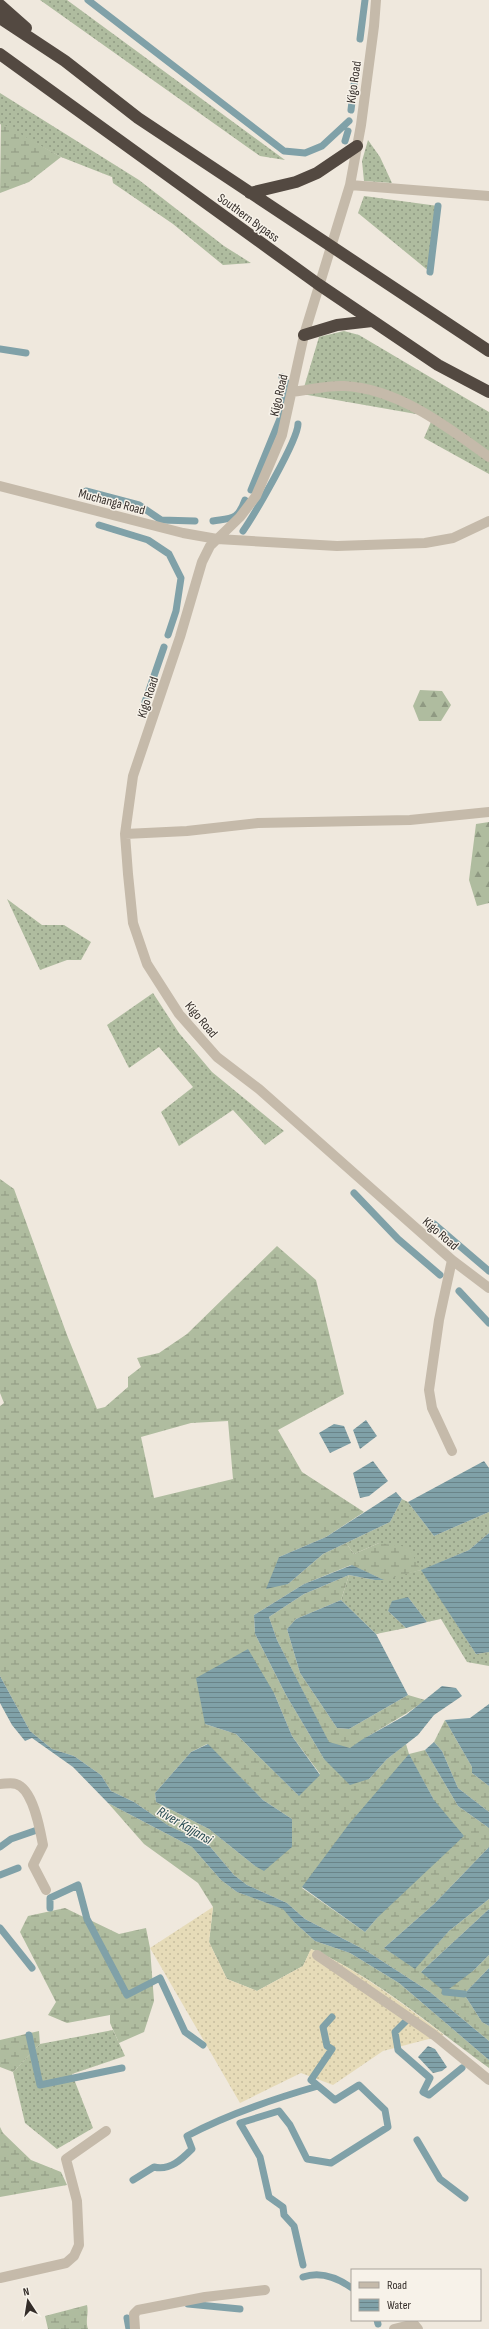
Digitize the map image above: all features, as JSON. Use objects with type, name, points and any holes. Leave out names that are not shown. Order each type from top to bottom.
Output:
[{"type":"highway","points":[[0,5],[65,61]]},
{"type":"highway","name":"Southern Bypass","points":[[0,18],[65,61],[138,118],[489,351]]},
{"type":"highway","name":"Southern Bypass","points":[[0,54],[318,284],[438,365],[489,392]]},
{"type":"highway","points":[[0,63],[40,82]]},
{"type":"highway","points":[[250,193],[296,182],[317,173],[357,146]]},
{"type":"highway","points":[[304,335],[337,326],[372,321]]},
{"type":"street","name":"Kigo Road","points":[[376,0],[374,26],[350,185],[318,284],[304,335],[282,435],[256,496],[240,517],[210,546],[202,562],[180,637],[133,776],[126,834],[134,922],[147,964],[179,1014],[217,1056],[259,1090],[452,1260],[489,1288]]},
{"type":"street","points":[[350,185],[489,196]]},
{"type":"street","points":[[292,392],[344,386],[390,397],[416,408],[489,457]]},
{"type":"street","name":"Muchanga Road","points":[[0,486],[182,533],[217,539],[337,546],[425,543],[453,538],[489,521]]},
{"type":"street","points":[[126,834],[187,831],[258,823],[410,820],[466,816],[489,812]]},
{"type":"street","points":[[452,1260],[439,1320],[429,1390],[432,1408],[452,1451]]},
{"type":"street","points":[[0,1784],[14,1783],[20,1786],[34,1807],[43,1844],[33,1865],[46,1890]]},
{"type":"street","points":[[317,1955],[434,2035],[489,2080]]},
{"type":"street","points":[[0,2278],[66,2263],[74,2256],[80,2245],[77,2201],[66,2159],[106,2131]]},
{"type":"street","points":[[135,2329],[134,2314],[138,2310],[204,2297],[265,2290]]},
{"type":"street","points":[[394,2329],[414,2324],[418,2329]]},
{"type":"green space","points":[[40,0],[67,0],[285,160],[260,156]]},
{"type":"green space","points":[[0,93],[139,180],[224,246],[251,263],[223,265],[173,224],[113,183],[112,177],[61,157],[0,124]]},
{"type":"green space","points":[[1,123],[61,157],[29,182],[0,193]]},
{"type":"green space","points":[[368,140],[380,157],[392,183],[364,181],[362,161]]},
{"type":"green space","points":[[364,196],[438,206],[430,272],[358,213]]},
{"type":"green space","points":[[344,331],[359,335],[489,412],[489,474],[424,438],[433,417],[302,394],[319,337]]},
{"type":"green space","points":[[420,690],[442,691],[451,705],[441,721],[419,721],[413,706]]},
{"type":"green space","points":[[489,822],[489,903],[477,906],[469,880],[476,824]]},
{"type":"green space","points":[[7,899],[42,925],[64,925],[91,942],[81,960],[67,960],[40,970]]},
{"type":"green space","points":[[153,993],[179,1033],[212,1072],[284,1131],[265,1145],[233,1110],[179,1146],[161,1112],[193,1087],[159,1047],[129,1068],[107,1025]]},
{"type":"green space","points":[[0,1179],[14,1189],[67,1335],[97,1409],[105,1407],[128,1387],[128,1377],[141,1367],[137,1358],[159,1353],[187,1334],[277,1246],[316,1280],[344,1394],[278,1430],[302,1472],[364,1512],[326,1537],[279,1557],[288,1584],[323,1554],[346,1543],[354,1554],[379,1543],[408,1547],[421,1570],[384,1580],[351,1565],[304,1584],[254,1615],[255,1634],[286,1695],[324,1759],[369,1779],[387,1759],[406,1744],[409,1754],[425,1750],[458,1806],[489,1828],[489,1847],[434,1904],[384,1948],[415,1968],[449,1931],[489,1899],[489,1909],[421,1972],[473,1971],[489,1955],[489,1968],[464,1994],[482,2022],[489,2026],[489,2041],[430,1992],[365,1950],[305,1919],[287,1903],[247,1885],[234,1875],[207,1843],[169,1826],[134,1802],[111,1791],[101,1775],[74,1756],[52,1749],[30,1731],[0,1676],[0,1406],[4,1403],[0,1393]],"holes":[[[228,1421],[233,1479],[154,1498],[141,1437],[191,1423]],[[274,1693],[292,1736],[320,1774],[298,1795],[236,1734],[205,1724]],[[207,1744],[263,1800],[292,1819],[255,1866],[209,1829],[156,1802],[155,1793],[191,1752]],[[409,1755],[434,1800],[378,1917],[365,1932],[302,1888]]]},
{"type":"green space","points":[[402,1499],[408,1502],[434,1536],[489,1512],[489,1533],[469,1550],[422,1570],[476,1654],[489,1652],[489,1666],[467,1662],[441,1619],[427,1622],[408,1597],[388,1611],[406,1628],[376,1634],[341,1600],[349,1575],[375,1580],[421,1570],[379,1543],[354,1554],[346,1543],[390,1522]]},
{"type":"green space","points":[[349,1575],[341,1600],[296,1619],[287,1629],[300,1673],[337,1728],[349,1729],[408,1695],[425,1700],[350,1749],[329,1743],[277,1640],[269,1617],[304,1594]]},
{"type":"green space","points":[[445,1720],[472,1767],[472,1773],[489,1786],[489,1812],[458,1788],[442,1751],[434,1742]]},
{"type":"green space","points":[[108,1803],[192,1847],[221,1880],[237,1892],[284,1909],[294,1922],[315,1941],[350,1953],[399,1983],[489,2060],[489,2068],[381,1988],[335,1960],[311,1949],[303,1966],[257,1991],[227,1979],[209,1942],[213,1907],[198,1883],[144,1844]]},
{"type":"green space","points":[[65,1908],[119,1934],[146,1928],[150,1948],[154,2001],[144,2032],[119,2043],[110,2023],[110,2015],[67,2023],[48,2015],[56,2002],[20,1932],[28,1916]]},
{"type":"green space","points":[[113,2030],[125,2056],[72,2074],[93,2128],[57,2149],[25,2123],[13,2072],[40,2044]]},
{"type":"green space","points":[[39,2031],[40,2044],[13,2072],[0,2067],[0,2040]]},
{"type":"green space","points":[[0,2127],[3,2133],[31,2160],[61,2172],[67,2185],[0,2197]]},
{"type":"green space","points":[[87,2305],[88,2329],[48,2329],[45,2316]]},
{"type":"sand","points":[[213,1907],[209,1942],[227,1979],[257,1991],[303,1966],[311,1949],[329,1957],[363,1977],[396,1999],[444,2035],[383,2051],[333,2085],[301,2073],[240,2103],[150,1948]]},
{"type":"water","points":[[366,1420],[377,1436],[360,1449],[353,1430]]},
{"type":"water","points":[[334,1424],[344,1426],[351,1443],[330,1453],[319,1433]]},
{"type":"water","points":[[373,1461],[388,1481],[369,1496],[360,1498],[353,1473]]},
{"type":"water","points":[[484,1461],[489,1468],[489,1512],[434,1536],[408,1502]]},
{"type":"water","points":[[396,1492],[402,1499],[390,1522],[323,1554],[288,1584],[266,1589],[279,1557],[326,1537]]},
{"type":"water","points":[[489,1533],[489,1652],[476,1654],[421,1570],[469,1550]]},
{"type":"water","points":[[352,1565],[384,1580],[375,1580],[349,1575],[304,1594],[269,1617],[277,1640],[329,1742],[350,1748],[406,1715],[442,1686],[456,1688],[462,1696],[434,1715],[418,1735],[387,1759],[369,1779],[350,1785],[324,1759],[286,1695],[255,1634],[254,1615],[304,1584]]},
{"type":"water","points":[[408,1597],[427,1622],[406,1628],[388,1611],[392,1601]]},
{"type":"water","points":[[341,1600],[376,1634],[408,1695],[349,1729],[337,1728],[300,1673],[287,1629],[296,1619]]},
{"type":"water","points":[[248,1649],[274,1693],[292,1736],[320,1775],[299,1796],[236,1734],[205,1724],[196,1678]]},
{"type":"water","points":[[0,1676],[30,1731],[52,1749],[74,1756],[101,1775],[111,1791],[134,1802],[169,1826],[207,1843],[234,1875],[247,1885],[287,1903],[305,1919],[365,1950],[430,1992],[489,2041],[489,2060],[399,1983],[350,1953],[315,1941],[294,1922],[283,1909],[237,1892],[221,1880],[192,1847],[108,1803],[73,1767],[32,1738],[25,1741],[12,1725],[0,1703]]},
{"type":"water","points":[[489,1704],[489,1786],[472,1773],[472,1767],[445,1720],[470,1718]]},
{"type":"water","points":[[434,1742],[442,1751],[458,1788],[489,1812],[489,1828],[458,1806],[425,1750]]},
{"type":"water","points":[[208,1744],[263,1800],[292,1819],[292,1847],[264,1871],[255,1866],[209,1829],[156,1802],[155,1793],[191,1752]]},
{"type":"water","points":[[409,1754],[434,1800],[464,1836],[378,1917],[365,1932],[302,1887],[349,1824]]},
{"type":"water","points":[[489,1847],[489,1899],[449,1931],[415,1969],[384,1948],[434,1904]]},
{"type":"water","points":[[489,1909],[489,1955],[473,1971],[445,1992],[421,1972]]},
{"type":"water","points":[[489,1968],[489,2026],[482,2022],[464,1994]]},
{"type":"water","points":[[428,2046],[435,2049],[447,2067],[442,2071],[433,2073],[418,2057]]},
{"type":"waterway","points":[[88,0],[284,151],[305,153],[322,146],[349,121]]},
{"type":"waterway","points":[[360,39],[365,0]]},
{"type":"waterway","points":[[351,110],[355,77]]},
{"type":"waterway","points":[[345,141],[348,131]]},
{"type":"waterway","points":[[430,272],[438,206]]},
{"type":"waterway","points":[[0,349],[26,353]]},
{"type":"waterway","points":[[251,490],[284,409],[286,382],[282,377]]},
{"type":"waterway","points":[[243,531],[283,461],[296,433],[298,424]]},
{"type":"waterway","points":[[86,491],[139,505],[161,520],[195,521]]},
{"type":"waterway","points":[[213,521],[234,517],[240,511],[245,500]]},
{"type":"waterway","points":[[99,525],[148,540],[169,554],[181,578],[176,611],[168,635]]},
{"type":"waterway","points":[[145,702],[164,647]]},
{"type":"waterway","points":[[354,1193],[398,1239],[440,1275]]},
{"type":"waterway","points":[[434,1224],[489,1271]]},
{"type":"waterway","points":[[459,1291],[489,1323]]},
{"type":"waterway","points":[[0,1847],[11,1839],[40,1829]]},
{"type":"waterway","points":[[0,1875],[18,1868]]},
{"type":"waterway","points":[[50,1908],[50,1898],[78,1885],[87,1919],[127,1995],[160,1978],[185,2032],[203,2045]]},
{"type":"waterway","points":[[0,1928],[32,1968]]},
{"type":"waterway","points":[[445,1992],[464,1994]]},
{"type":"waterway","points":[[303,2265],[294,2226],[284,2215],[283,2207],[269,2197],[260,2157],[240,2123],[279,2111],[290,2125],[307,2159],[331,2163],[388,2127],[385,2110],[359,2085],[335,2100],[311,2080],[332,2049],[327,2046],[323,2027],[332,2017]]},
{"type":"waterway","points":[[406,2021],[395,2032],[398,2050],[430,2078],[423,2092],[429,2095],[462,2068]]},
{"type":"waterway","points":[[29,2035],[40,2085],[122,2068]]},
{"type":"waterway","points":[[133,2180],[154,2167],[160,2168],[170,2166],[180,2160],[192,2149],[187,2136],[218,2121],[251,2108],[318,2086]]},
{"type":"waterway","points":[[417,2140],[440,2179],[465,2198]]},
{"type":"waterway","points":[[303,2277],[309,2275],[329,2276],[351,2287]]},
{"type":"waterway","points":[[188,2304],[240,2309]]},
{"type":"waterway","points":[[127,2318],[129,2329]]},
{"type":"water label","name":"River Kajjansi","points":[[185,1825]]}]
